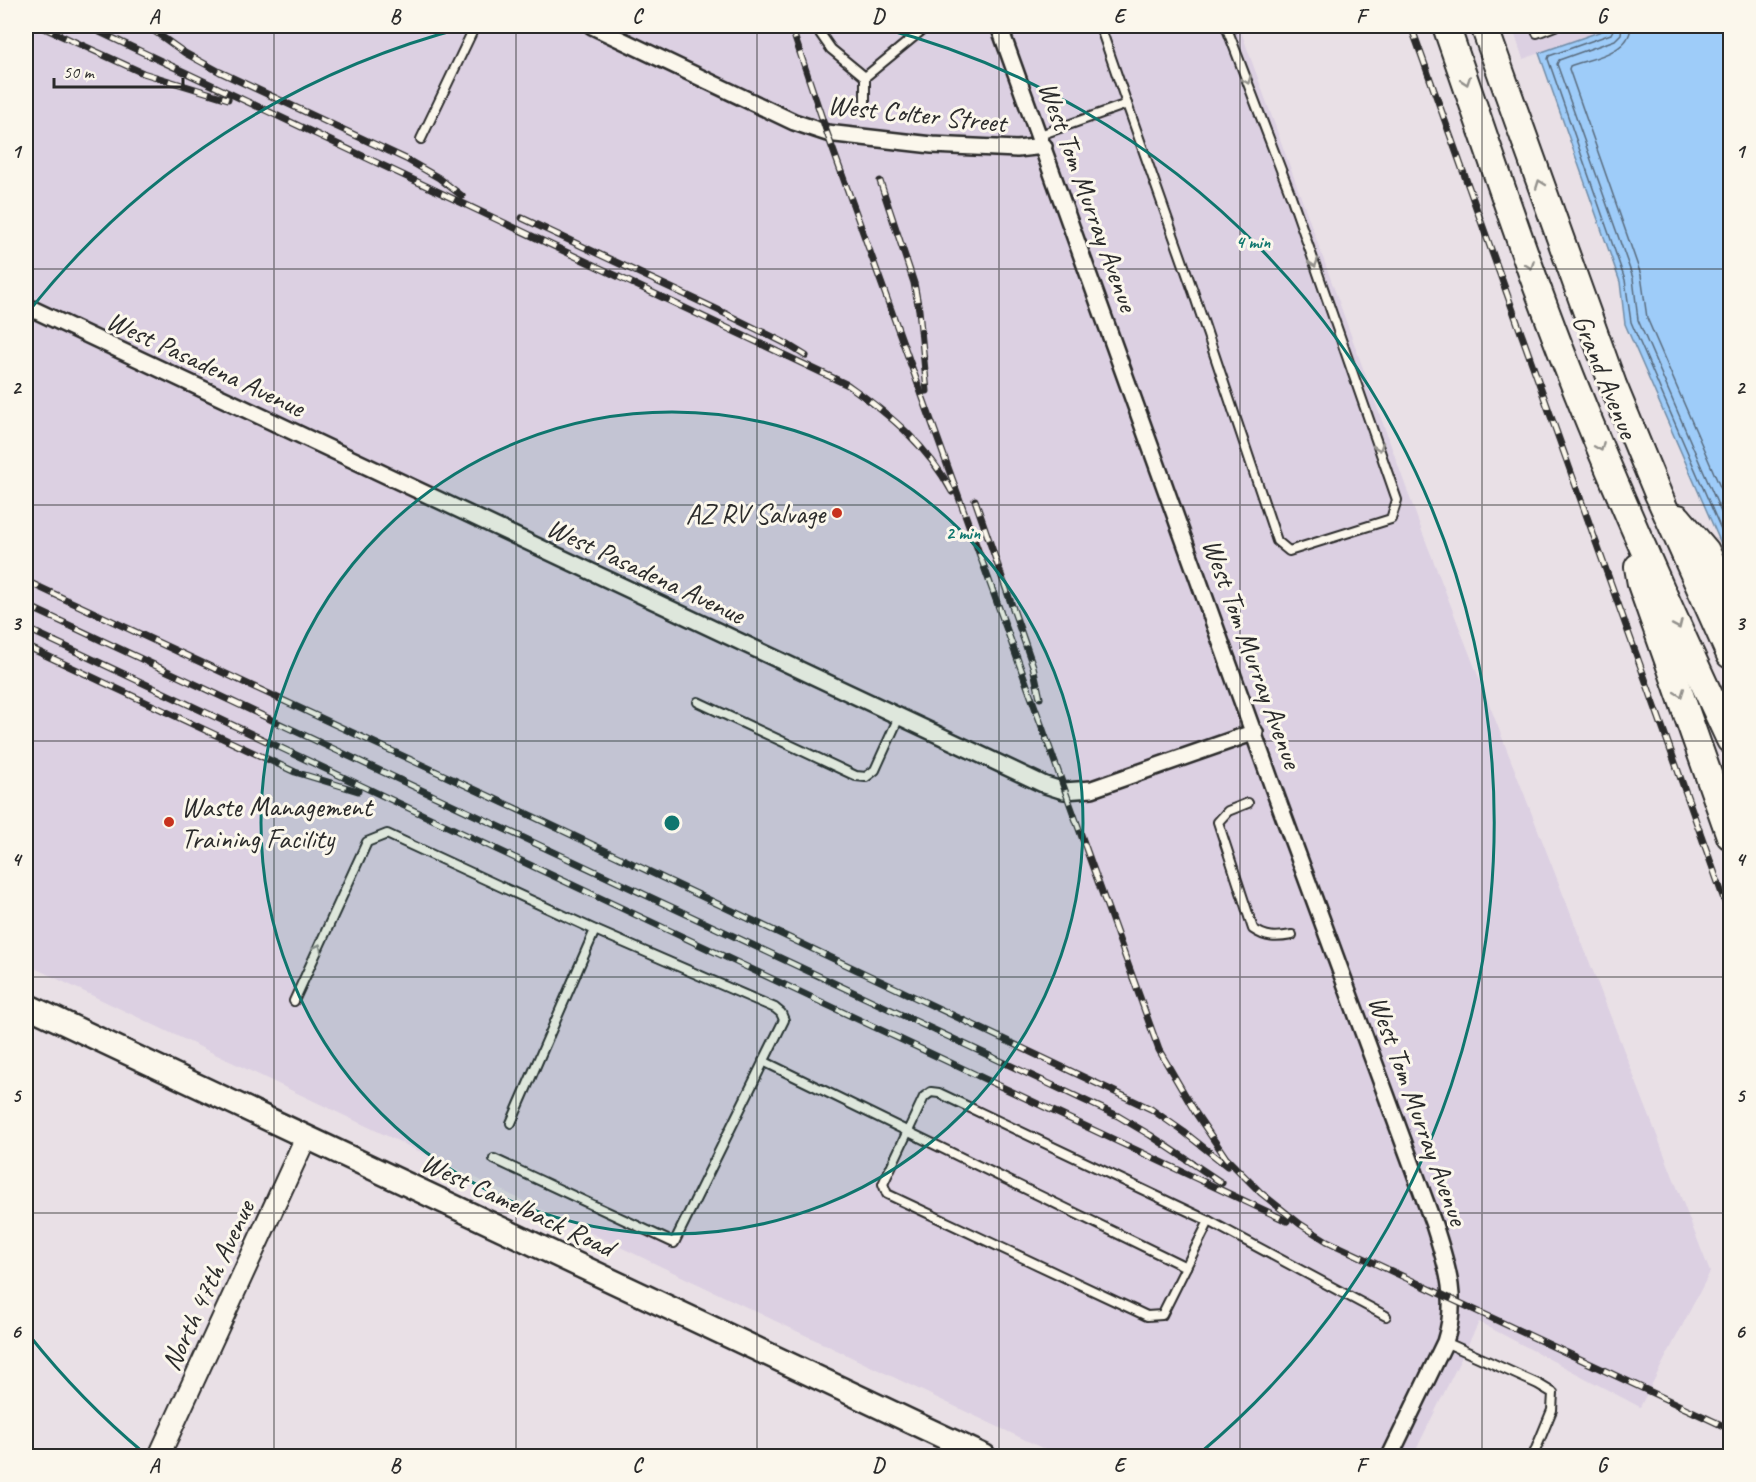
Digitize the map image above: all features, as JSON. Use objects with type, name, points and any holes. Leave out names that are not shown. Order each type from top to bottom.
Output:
[{"type":"highway","name":"Grand Avenue","points":[[1446,26],[1577,393],[1629,517],[1731,740]]},
{"type":"highway","name":"Grand Avenue","points":[[1484,26],[1612,385],[1658,494],[1731,655]]},
{"type":"highway","points":[[1658,494],[1706,551],[1731,600]]},
{"type":"highway","points":[[1629,517],[1641,584],[1731,836]]},
{"type":"main road","name":"West Camelback Road","points":[[26,1005],[984,1456]]},
{"type":"street","name":"West Colter Street","points":[[592,26],[794,122],[827,133],[932,144],[1017,149],[1042,141]]},
{"type":"street","name":"West Tom Murray Avenue","points":[[999,26],[1448,1268],[1453,1300],[1450,1327],[1390,1456]]},
{"type":"street","name":"West Pasadena Avenue","points":[[26,306],[898,717],[1029,778],[1064,791],[1092,789],[1255,732]]},
{"type":"street","name":"North 47th Avenue","points":[[159,1456],[306,1137]]},
{"type":"lane","points":[[421,139],[475,26]]},
{"type":"lane","points":[[815,26],[831,49],[865,77]]},
{"type":"lane","points":[[865,77],[927,26]]},
{"type":"lane","points":[[1100,26],[1193,291],[1277,541],[1289,551],[1391,519],[1397,500],[1291,196],[1227,26]]},
{"type":"lane","points":[[1535,29],[1556,26]]},
{"type":"lane","points":[[865,77],[865,103]]},
{"type":"lane","points":[[1042,141],[1127,104]]},
{"type":"lane","points":[[698,702],[856,776],[866,777],[874,770],[898,717]]},
{"type":"lane","points":[[1248,802],[1228,811],[1218,822],[1249,918],[1253,929],[1263,936],[1276,938],[1292,935]]},
{"type":"lane","points":[[294,1001],[368,842],[387,834],[595,930],[781,1012],[784,1020],[674,1243],[494,1160]]},
{"type":"lane","points":[[511,1123],[595,930]]},
{"type":"lane","points":[[763,1061],[1186,1267]]},
{"type":"lane","points":[[1209,1221],[1162,1315],[1147,1316],[887,1194],[883,1184],[924,1097],[931,1092],[939,1093],[1209,1221],[1386,1316]]},
{"type":"lane","points":[[1445,1342],[1553,1393],[1552,1410],[1533,1456]]},
{"type":"shaded area","points":[[26,26],[1239,26],[1423,534],[1710,1272],[1640,1407],[1479,1322],[1413,1456],[1059,1456],[26,964]]},
{"type":"shaded area","points":[[1512,26],[1616,26],[1523,59]]},
{"type":"water","points":[[1616,26],[1730,26],[1730,564],[1625,324],[1620,282],[1539,53]]},
{"type":"railway","points":[[40,26],[143,73],[228,99]]},
{"type":"railway","points":[[87,26],[848,385],[879,408],[920,446],[932,460],[952,492]]},
{"type":"railway","points":[[147,26],[185,53],[220,72],[406,159],[439,178],[462,196]]},
{"type":"railway","points":[[791,26],[827,133],[1159,1050],[1195,1112],[1226,1158],[1261,1193],[1300,1224],[1327,1241],[1730,1429]]},
{"type":"railway","points":[[1411,26],[1730,916]]},
{"type":"railway","points":[[880,181],[914,283],[927,391]]},
{"type":"railway","points":[[522,218],[716,309],[785,343],[806,356]]},
{"type":"railway","points":[[975,500],[1033,666],[1040,698]]},
{"type":"railway","points":[[26,581],[534,817],[1151,1109],[1227,1166]]},
{"type":"railway","points":[[26,605],[1118,1116],[1222,1183]]},
{"type":"railway","points":[[26,628],[1287,1221]]},
{"type":"railway","points":[[26,646],[295,772],[358,791]]},
{"type":"place","name":"AZ RV Salvage","points":[[837,513]]},
{"type":"place","name":"Waste Management Training Facility","points":[[169,822]]}]
